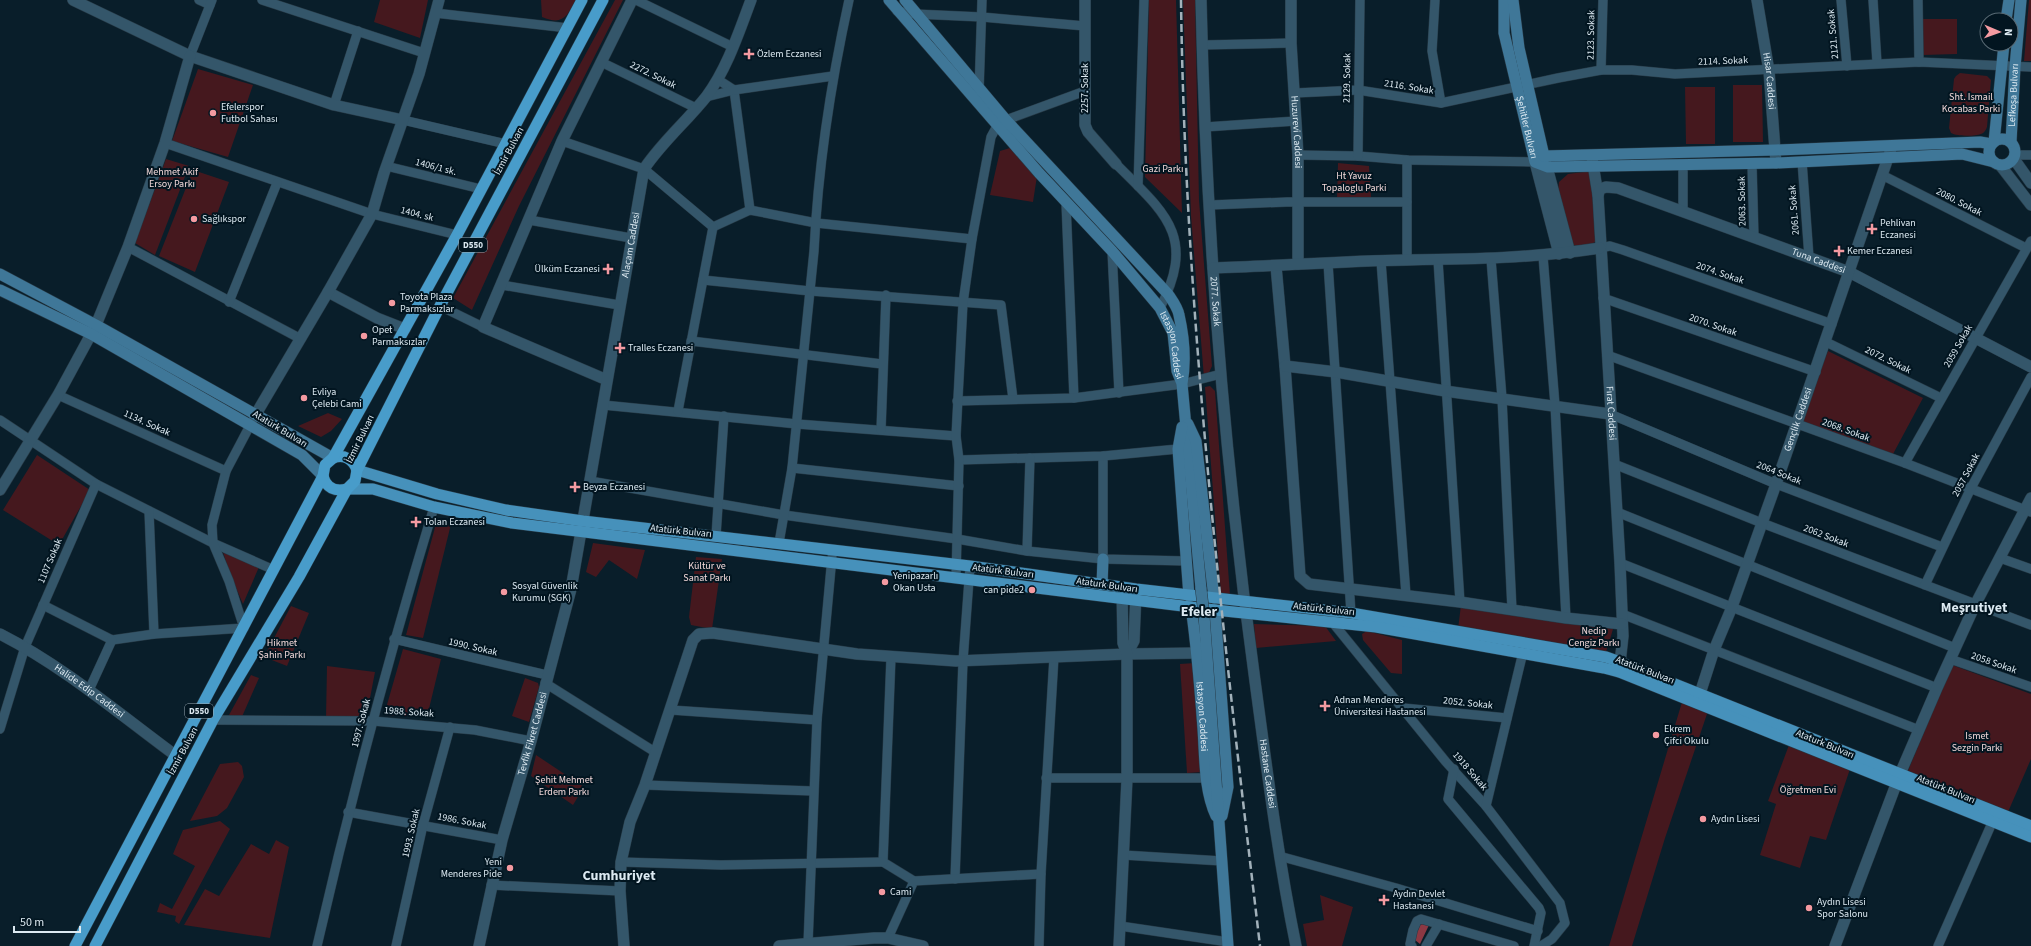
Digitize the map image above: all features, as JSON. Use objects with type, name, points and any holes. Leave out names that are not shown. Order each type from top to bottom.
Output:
[{"type":"highway","name":"İzmir Bulvarı","points":[[75,946],[175,755],[244,628],[323,476],[325,465],[333,458],[457,235],[582,0]]},
{"type":"highway","name":"İzmir Bulvarı","points":[[95,946],[213,720],[299,577],[347,489],[355,481],[357,470],[440,306],[603,0]]},
{"type":"highway","name":"Atatürk Bulvarı","points":[[333,458],[338,456],[348,458],[352,461],[357,470]]},
{"type":"highway","name":"Atatürk Bulvarı","points":[[323,476],[327,485],[331,489],[347,489]]},
{"type":"main road","points":[[889,0],[977,101],[1002,122],[1168,294],[1179,315],[1185,366],[1182,384],[1184,415],[1204,615],[1228,944]]},
{"type":"main road","points":[[905,0],[915,14],[980,88],[1002,122]]},
{"type":"main road","name":"Şehitler Bulvarı","points":[[1504,0],[1504,33],[1523,85]]},
{"type":"main road","name":"Şehitler Bulvarı","points":[[1513,0],[1523,85],[1540,159]]},
{"type":"main road","points":[[2007,12],[2009,0]]},
{"type":"main road","name":"Lefkoşa Bulvarı","points":[[2011,142],[2015,67],[2021,0]]},
{"type":"main road","name":"Lefkoşa Bulvarı","points":[[1993,144],[2003,52]]},
{"type":"main road","name":"Istasyon Caddesi","points":[[1002,122],[1066,203],[1112,251],[1160,308],[1173,333],[1177,371],[1182,384]]},
{"type":"main road","points":[[1540,159],[1592,161],[1684,165],[1752,164],[1889,156],[1962,154],[1997,164],[2007,164],[2015,157],[2015,150],[2011,142],[2003,139],[1993,144],[1980,142],[1776,150],[1592,161],[1548,167]]},
{"type":"main road","points":[[1993,144],[1990,153],[1997,164]]},
{"type":"main road","name":"Atatürk Bulvarı","points":[[4,276],[302,455],[323,476]]},
{"type":"main road","name":"Atatürk Bulvarı","points":[[0,291],[94,330],[256,414],[333,458]]},
{"type":"main road","points":[[1184,415],[1178,449],[1189,596]]},
{"type":"main road","points":[[1184,415],[1196,441],[1214,598]]},
{"type":"main road","name":"Atatürk Bulvarı","points":[[357,470],[466,501],[506,510],[583,521],[970,566]]},
{"type":"main road","name":"Atatürk Bulvarı","points":[[347,489],[373,489],[434,507],[512,523],[969,579],[1122,593]]},
{"type":"main road","points":[[1102,585],[1103,559]]},
{"type":"main road","name":"Ataturk Bulvarı","points":[[970,566],[1102,585],[1122,593],[1135,595],[1189,596],[1244,602]]},
{"type":"main road","name":"Atatürk Bulvarı","points":[[1135,595],[1191,607],[1376,627],[1524,648]]},
{"type":"main road","name":"Atatürk Bulvarı","points":[[1244,602],[1351,613],[1620,667]]},
{"type":"main road","name":"Istasyon Caddesi","points":[[1191,607],[1197,653],[1210,803],[1220,824]]},
{"type":"main road","points":[[1214,610],[1228,787],[1220,824]]},
{"type":"main road","name":"Ataturk Bulvarı","points":[[1620,667],[1995,817],[2031,826]]},
{"type":"main road","points":[[1995,817],[2031,837]]},
{"type":"street","points":[[73,0],[190,56],[334,105],[506,144]]},
{"type":"street","points":[[0,490],[31,441],[94,330],[128,247],[165,143],[190,56],[211,2],[199,0]]},
{"type":"street","points":[[262,0],[424,53]]},
{"type":"street","points":[[43,605],[112,640],[154,634],[244,628],[229,581],[213,543],[212,525],[226,471],[250,424],[372,214],[386,166],[403,120],[424,53],[439,0]]},
{"type":"street","points":[[483,327],[562,141],[632,0]]},
{"type":"street","points":[[636,0],[733,47]]},
{"type":"street","name":"Alaçam Caddesi","points":[[583,521],[619,305],[644,169],[655,153],[706,97],[733,47],[751,0]]},
{"type":"street","points":[[779,544],[792,468],[816,223],[833,76],[847,0]]},
{"type":"street","points":[[977,101],[980,88],[982,0]]},
{"type":"street","name":"2257. Sokak","points":[[1085,0],[1085,125],[1088,132],[1116,164]]},
{"type":"street","points":[[1138,186],[1144,0]]},
{"type":"street","name":"2077. Sokak","points":[[1201,0],[1205,127],[1213,268],[1221,374],[1244,602]]},
{"type":"street","name":"Huzurevi Caddesi","points":[[1290,0],[1291,43],[1296,93],[1298,155],[1298,264]]},
{"type":"street","name":"2129. Sokak","points":[[1358,156],[1360,0]]},
{"type":"street","points":[[1435,0],[1432,51],[1441,103]]},
{"type":"street","name":"2123. Sokak","points":[[1601,70],[1603,0]]},
{"type":"street","name":"Hisar Caddesi","points":[[1757,0],[1768,71],[1776,163]]},
{"type":"street","name":"2121. Sokak","points":[[1841,0],[1847,66]]},
{"type":"street","points":[[1873,0],[1877,64]]},
{"type":"street","points":[[1918,0],[1918,62]]},
{"type":"street","points":[[897,11],[915,14],[982,17],[1085,26]]},
{"type":"street","points":[[435,13],[568,28]]},
{"type":"street","points":[[334,105],[358,32]]},
{"type":"street","points":[[1202,45],[1291,43]]},
{"type":"street","name":"2272. Sokak","points":[[601,62],[696,108]]},
{"type":"street","name":"2114. Sokak","points":[[1523,85],[1601,70],[1632,70],[1675,74],[1768,71],[1918,62],[2031,68]]},
{"type":"street","points":[[706,97],[734,90],[833,76]]},
{"type":"street","points":[[717,79],[734,90],[750,210]]},
{"type":"street","name":"2116. Sokak","points":[[1296,93],[1358,90],[1441,103],[1523,85]]},
{"type":"street","points":[[956,577],[959,460],[956,436],[963,303],[972,239],[992,137],[1002,122],[1085,91]]},
{"type":"street","points":[[1205,127],[1296,120]]},
{"type":"street","points":[[562,141],[644,169],[713,227]]},
{"type":"street","name":"1404. sk","points":[[165,143],[277,183],[372,214],[457,235]]},
{"type":"street","name":"Gençlik Caddesi","points":[[1698,698],[1714,650],[1748,564],[1816,372],[1892,145]]},
{"type":"street","points":[[1298,155],[1358,156],[1407,160],[1540,159]]},
{"type":"street","points":[[2031,155],[2015,157],[2031,182]]},
{"type":"street","name":"Şehitler Bulvarı","points":[[1540,159],[1548,167],[1564,253]]},
{"type":"street","name":"Şehitler Bulvarı","points":[[1540,159],[1564,253]]},
{"type":"street","points":[[1407,160],[1407,260]]},
{"type":"street","name":"Fırat Caddesi","points":[[1592,161],[1598,195],[1620,564],[1622,619],[1620,667]]},
{"type":"street","name":"2061. Sokak","points":[[1802,162],[1809,257]]},
{"type":"street","points":[[1116,164],[1167,219],[1173,230],[1176,251],[1175,271],[1168,294],[1160,308]]},
{"type":"street","name":"2063. Sokak","points":[[1752,164],[1754,237]]},
{"type":"street","points":[[1997,164],[2031,205]]},
{"type":"street","points":[[1683,212],[1684,165]]},
{"type":"street","name":"1406/1 sk.","points":[[386,166],[481,189]]},
{"type":"street","name":"2080. Sokak","points":[[1882,175],[2029,244]]},
{"type":"street","points":[[229,302],[277,183]]},
{"type":"street","name":"Tuna Caddesi","points":[[1598,195],[1600,190],[1606,187],[1618,188],[1850,272],[2031,367]]},
{"type":"street","points":[[1210,205],[1298,202],[1407,202]]},
{"type":"street","points":[[1066,203],[1074,398]]},
{"type":"street","points":[[713,227],[750,210],[816,223],[972,239]]},
{"type":"street","points":[[529,220],[631,238]]},
{"type":"street","points":[[678,411],[713,227]]},
{"type":"street","name":"2059 Sokak","points":[[1905,463],[2029,244]]},
{"type":"street","name":"2074. Sokak","points":[[1600,248],[1610,246],[1623,250],[1832,324]]},
{"type":"street","points":[[128,247],[229,302],[301,338]]},
{"type":"street","points":[[1213,268],[1407,260],[1491,259],[1543,256],[1600,248]]},
{"type":"street","points":[[1112,251],[1119,393]]},
{"type":"street","points":[[1543,256],[1555,405],[1566,618]]},
{"type":"street","points":[[1491,259],[1502,398],[1512,610]]},
{"type":"street","points":[[1438,260],[1445,391],[1460,602]]},
{"type":"street","points":[[1380,261],[1391,381],[1406,595]]},
{"type":"street","points":[[1328,263],[1351,613]]},
{"type":"street","points":[[1276,266],[1285,366],[1300,576],[1309,584],[1460,602],[1566,618],[1622,619],[1714,650],[1919,730]]},
{"type":"street","points":[[0,291],[4,276]]},
{"type":"street","points":[[703,280],[810,291],[886,295],[963,303],[1001,305],[1013,399]]},
{"type":"street","points":[[502,285],[619,305]]},
{"type":"street","points":[[328,292],[377,318],[405,329]]},
{"type":"street","points":[[881,430],[882,364],[886,295]]},
{"type":"street","name":"2070. Sokak","points":[[1603,298],[1816,372]]},
{"type":"street","points":[[440,306],[483,327],[607,380]]},
{"type":"street","points":[[691,341],[882,364]]},
{"type":"street","name":"2072. Sokak","points":[[1826,342],[1941,398]]},
{"type":"street","name":"2068. Sokak","points":[[1607,355],[1905,463],[2028,511]]},
{"type":"street","points":[[1285,366],[1336,372],[1445,391],[1555,405],[1610,414]]},
{"type":"street","points":[[957,401],[1074,398],[1182,384],[1221,374]]},
{"type":"street","name":"2057 Sokak","points":[[1925,585],[1971,488],[2031,377]]},
{"type":"street","name":"1134. Sokak","points":[[58,395],[226,471]]},
{"type":"street","points":[[603,405],[678,411],[797,424],[956,436]]},
{"type":"street","name":"2064 Sokak","points":[[1610,414],[1776,484],[1942,548]]},
{"type":"street","points":[[716,536],[724,416]]},
{"type":"street","points":[[0,420],[96,484],[213,543],[274,570]]},
{"type":"street","points":[[959,460],[1103,456],[1178,449]]},
{"type":"street","points":[[1103,456],[1103,559]]},
{"type":"street","points":[[1027,551],[1030,458]]},
{"type":"street","name":"2062 Sokak","points":[[1614,464],[1762,523],[2031,625]]},
{"type":"street","points":[[792,468],[959,486]]},
{"type":"street","points":[[590,480],[784,516],[957,539],[1027,551],[1103,559],[1186,561]]},
{"type":"street","name":"1107 Sokak","points":[[0,729],[25,647],[96,484]]},
{"type":"street","points":[[1835,946],[1898,779],[1937,688],[1975,605],[2000,558],[2028,511],[2031,498]]},
{"type":"street","name":"1997. Sokak","points":[[317,946],[348,812],[394,639],[434,507]]},
{"type":"street","points":[[149,511],[154,634]]},
{"type":"street","points":[[1617,512],[1955,648]]},
{"type":"street","name":"Tevfik Fikret Caddesi","points":[[479,946],[491,885],[502,840],[531,741],[546,679],[571,589],[583,521]]},
{"type":"street","points":[[808,944],[817,720],[833,550]]},
{"type":"street","points":[[2000,558],[2031,569]]},
{"type":"street","points":[[1620,564],[1937,688]]},
{"type":"street","points":[[955,879],[963,661],[970,566]]},
{"type":"street","points":[[1119,946],[1127,779],[1127,654],[1123,643],[1122,593]]},
{"type":"street","points":[[1127,654],[1134,642],[1135,595]]},
{"type":"street","name":"Hastane Caddesi","points":[[1244,602],[1279,856],[1296,946]]},
{"type":"street","points":[[1333,622],[1335,611]]},
{"type":"street","name":"1918 Sokak","points":[[1333,622],[1486,806],[1560,903],[1565,923],[1552,939],[1541,946]]},
{"type":"street","points":[[624,946],[620,892],[621,862],[630,822],[645,785],[655,752],[671,710],[693,640],[699,634],[713,633],[823,650],[891,657],[963,661],[1127,654],[1197,653]]},
{"type":"street","name":"Halide Edip Caddesi","points":[[0,634],[25,647],[89,690],[175,755]]},
{"type":"street","name":"1990. Sokak","points":[[394,639],[546,679],[655,752]]},
{"type":"street","points":[[89,690],[112,640]]},
{"type":"street","points":[[1486,806],[1524,648]]},
{"type":"street","points":[[883,862],[891,657]]},
{"type":"street","points":[[1039,946],[1041,874],[1054,657]]},
{"type":"street","name":"2058 Sokak","points":[[1950,659],[2031,687]]},
{"type":"street","name":"2052. Sokak","points":[[1403,708],[1508,718]]},
{"type":"street","points":[[671,710],[817,720]]},
{"type":"street","name":"1988. Sokak","points":[[213,720],[373,721],[475,730],[531,741]]},
{"type":"street","name":"1993. Sokak","points":[[396,946],[423,825],[450,727]]},
{"type":"street","points":[[1454,769],[1448,799],[1541,912],[1534,946]]},
{"type":"street","points":[[1046,778],[1207,778]]},
{"type":"street","points":[[645,785],[813,791]]},
{"type":"street","name":"1986. Sokak","points":[[348,812],[502,840]]},
{"type":"street","points":[[1938,946],[1995,817]]},
{"type":"street","points":[[1123,855],[1222,861]]},
{"type":"street","points":[[1279,856],[1396,888],[1538,931]]},
{"type":"street","points":[[621,862],[721,865],[883,862],[914,881],[1041,874]]},
{"type":"street","points":[[888,938],[914,881]]},
{"type":"street","points":[[491,885],[620,892]]},
{"type":"street","points":[[1412,946],[1410,944],[1413,930],[1417,921],[1421,919],[1514,946]]},
{"type":"street","points":[[1426,946],[1439,924]]},
{"type":"street","points":[[1120,926],[1228,944]]},
{"type":"street","points":[[779,946],[888,938],[923,946]]},
{"type":"green space","points":[[380,0],[428,0],[420,38],[374,22]]},
{"type":"green space","points":[[541,0],[576,0],[564,18],[560,20],[549,20],[542,17]]},
{"type":"green space","points":[[615,0],[623,0],[519,206],[472,310],[453,298]]},
{"type":"green space","name":"Gazi Parkı","points":[[1149,0],[1176,0],[1182,213],[1145,177]]},
{"type":"green space","points":[[1183,0],[1195,0],[1199,200],[1212,366],[1207,377],[1204,378],[1191,216]]},
{"type":"green space","points":[[2029,0],[2031,0],[2031,61],[2024,61]]},
{"type":"green space","points":[[1923,19],[1957,19],[1957,54],[1923,55]]},
{"type":"green space","name":"Efelerspor Futbol Sahası","points":[[198,69],[253,85],[228,157],[172,141]]},
{"type":"green space","name":"Sht. Ismail Kocabas Parki","points":[[1960,73],[1987,76],[1991,80],[1987,127],[1983,133],[1978,135],[1957,135],[1951,133],[1949,128],[1954,79]]},
{"type":"green space","points":[[1733,85],[1762,85],[1763,142],[1733,142]]},
{"type":"green space","points":[[1685,87],[1715,87],[1715,144],[1686,144]]},
{"type":"green space","points":[[1010,148],[1017,152],[1037,176],[1033,202],[990,195],[1000,151]]},
{"type":"green space","name":"Mehmet Akif Ersoy Parkı","points":[[166,159],[189,166],[155,255],[135,243]]},
{"type":"green space","name":"Ht Yavuz Topaloglu Parki","points":[[1338,163],[1369,166],[1371,197],[1337,199]]},
{"type":"green space","name":"Sağlıkspor","points":[[193,170],[229,182],[195,272],[159,256]]},
{"type":"green space","points":[[1591,171],[1598,240],[1585,245],[1571,245],[1558,191],[1559,182],[1568,174]]},
{"type":"green space","points":[[1828,351],[1923,398],[1893,454],[1800,421]]},
{"type":"green space","points":[[1210,386],[1215,391],[1230,595],[1221,594],[1205,387]]},
{"type":"green space","points":[[328,413],[342,419],[331,431],[321,437],[298,426]]},
{"type":"green space","points":[[37,455],[90,490],[59,545],[3,510]]},
{"type":"green space","points":[[437,520],[451,524],[423,638],[406,635]]},
{"type":"green space","points":[[593,543],[645,550],[637,579],[609,560],[596,577],[586,572]]},
{"type":"green space","points":[[222,549],[259,567],[243,604],[230,574]]},
{"type":"green space","name":"Kültür ve Sanat Parkı","points":[[696,557],[722,559],[712,629],[691,625],[689,617]]},
{"type":"green space","name":"Nedip Cengiz Parkı","points":[[1461,605],[1614,626],[1606,652],[1458,629]]},
{"type":"green space","name":"Hikmet Şahin Parkı","points":[[291,606],[309,613],[287,666],[264,657]]},
{"type":"green space","points":[[1254,624],[1325,626],[1336,641],[1256,648]]},
{"type":"green space","points":[[1367,631],[1402,640],[1402,674],[1391,673],[1363,640],[1362,634]]},
{"type":"green space","points":[[403,649],[441,659],[427,717],[384,715]]},
{"type":"green space","points":[[1195,663],[1203,772],[1187,773],[1180,664]]},
{"type":"green space","name":"Ismet Sezgin Parki","points":[[1952,665],[2031,694],[2031,759],[2008,812],[1907,773]]},
{"type":"green space","points":[[327,666],[375,672],[366,719],[326,718]]},
{"type":"green space","points":[[251,675],[259,678],[241,719],[229,715]]},
{"type":"green space","points":[[525,678],[538,683],[539,687],[529,722],[512,716]]},
{"type":"green space","points":[[1682,702],[1708,711],[1665,838],[1632,946],[1609,946]]},
{"type":"green space","name":"Öğretmen Evi","points":[[1789,745],[1850,769],[1826,840],[1810,836],[1800,868],[1760,855],[1776,804],[1768,801]]},
{"type":"green space","name":"Şehit Mehmet Erdem Parkı","points":[[536,755],[584,787],[573,805],[531,776]]},
{"type":"green space","points":[[238,762],[242,766],[244,777],[227,808],[217,816],[190,821],[220,764]]},
{"type":"green space","points":[[220,821],[230,829],[179,924],[175,921],[176,916],[157,912],[160,903],[172,909],[195,866],[173,854],[183,830]]},
{"type":"green space","points":[[276,840],[289,847],[270,938],[184,925],[205,889],[219,896],[251,844],[269,854]]},
{"type":"green space","points":[[1320,895],[1353,907],[1342,946],[1307,946],[1303,924],[1324,920]]},
{"type":"shaded area","points":[[1422,924],[1429,925],[1420,944],[1415,940],[1418,926]]},
{"type":"railway","points":[[1181,0],[1184,118],[1198,355],[1220,592],[1260,946]]},
{"type":"place","name":"Özlem Eczanesi","points":[[749,54]]},
{"type":"place","name":"Efelerspor Futbol Sahası","points":[[213,113]]},
{"type":"place","name":"Sağlıkspor","points":[[194,219]]},
{"type":"place","name":"Pehlivan Eczanesi","points":[[1872,229]]},
{"type":"place","name":"Kemer Eczanesi","points":[[1839,251]]},
{"type":"place","name":"Ülküm Eczanesi","points":[[608,269]]},
{"type":"place","name":"Toyota Plaza Parmaksızlar","points":[[392,303]]},
{"type":"place","name":"Opet Parmaksızlar","points":[[364,336]]},
{"type":"place","name":"Tralles Eczanesi","points":[[620,348]]},
{"type":"place","name":"Evliya Çelebi Cami","points":[[304,398]]},
{"type":"place","name":"Beyza Eczanesi","points":[[575,487]]},
{"type":"place","name":"Tolan Eczanesi","points":[[416,522]]},
{"type":"place","name":"Yenipazarlı Okan Usta","points":[[885,582]]},
{"type":"place","name":"can pide2","points":[[1032,590]]},
{"type":"place","name":"Sosyal Güvenlik Kurumu (SGK)","points":[[504,592]]},
{"type":"place","name":"Adnan Menderes Üniversitesi Hastanesi","points":[[1325,706]]},
{"type":"place","name":"Ekrem Çifci Okulu","points":[[1656,735]]},
{"type":"place","name":"Aydın Lisesi","points":[[1703,819]]},
{"type":"place","name":"Yeni Menderes Pide","points":[[510,868]]},
{"type":"place","name":"Cami","points":[[882,892]]},
{"type":"place","name":"Aydın Devlet Hastanesi","points":[[1384,900]]},
{"type":"place","name":"Aydın Lisesi Spor Salonu","points":[[1809,908]]},
{"type":"district","name":"Meşrutiyet","points":[[1974,608]]},
{"type":"district","name":"Efeler","points":[[1199,612]]},
{"type":"district","name":"Cumhuriyet","points":[[619,876]]}]
